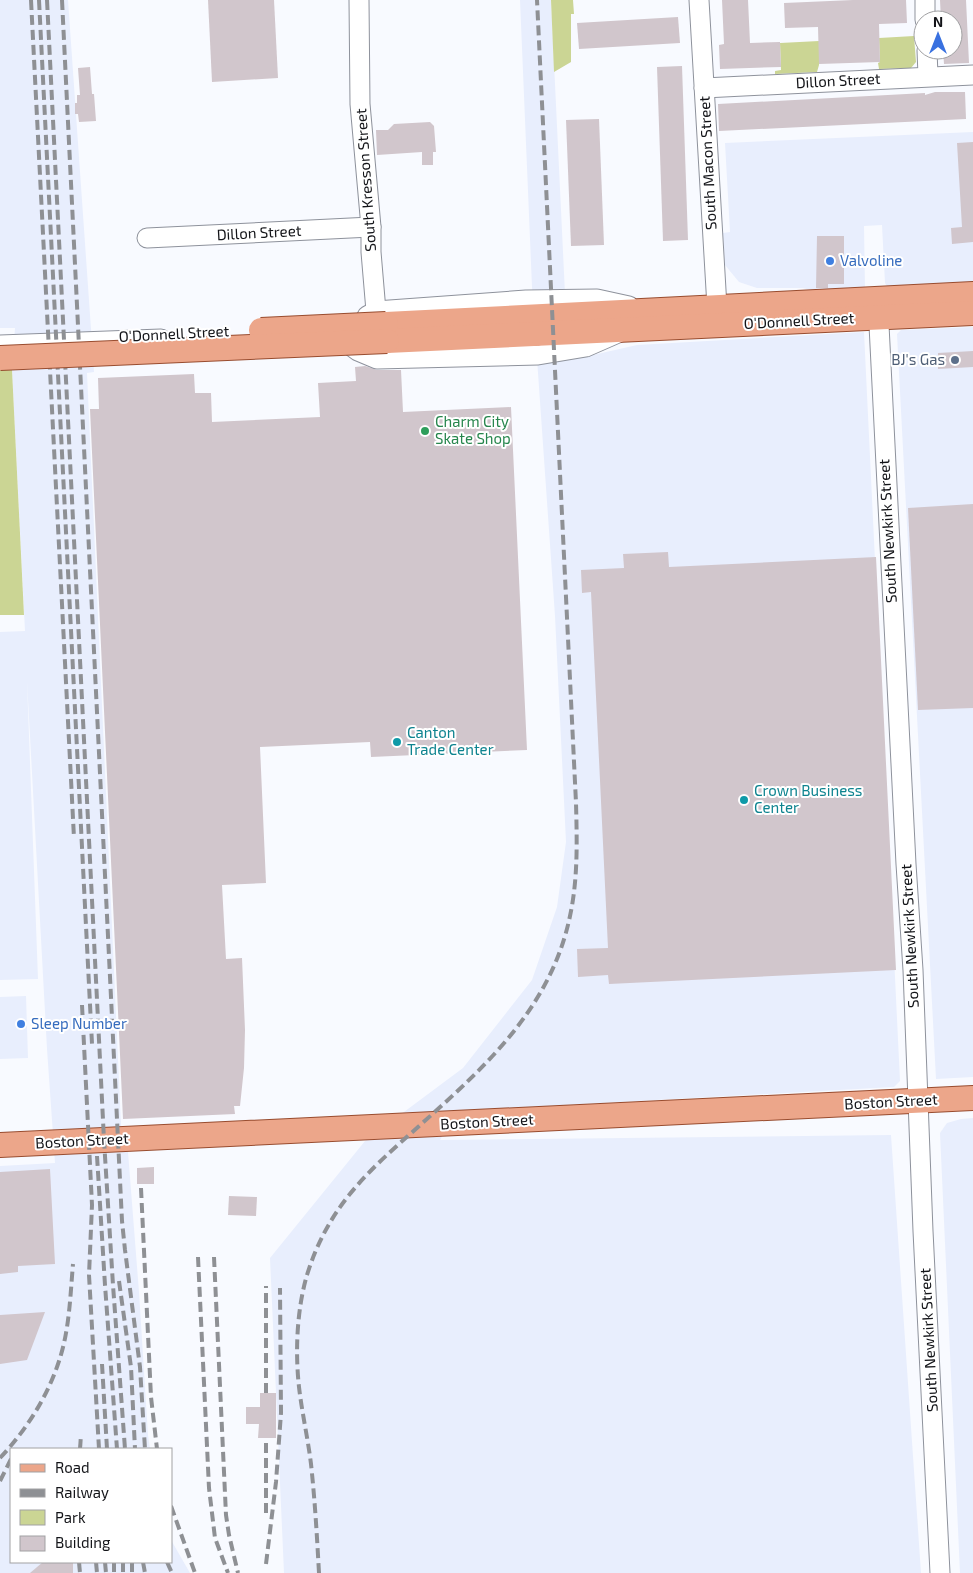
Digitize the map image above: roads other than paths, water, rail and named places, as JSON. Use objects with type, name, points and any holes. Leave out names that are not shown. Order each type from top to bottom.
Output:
[{"type":"main road","name":"O'Donnell Street","points":[[0,343],[625,330],[716,316],[878,308],[973,294]]},
{"type":"main road","name":"O'Donnell Street","points":[[878,308],[973,313]]},
{"type":"main road","name":"O'Donnell Street","points":[[0,358],[382,334],[651,310],[716,316]]},
{"type":"main road","name":"Boston Street","points":[[0,1144],[973,1098]]},
{"type":"street","name":"South Kresson Street","points":[[359,0],[360,104],[371,227],[371,252],[382,334]]},
{"type":"street","name":"South Macon Street","points":[[699,0],[716,316]]},
{"type":"street","points":[[927,60],[928,76]]},
{"type":"street","name":"Dillon Street","points":[[704,88],[973,75]]},
{"type":"street","name":"Dillon Street","points":[[147,238],[371,227]]},
{"type":"street","name":"South Newkirk Street","points":[[878,308],[919,1100],[923,1231],[940,1573]]},
{"type":"street","name":"O'Donnell Street","points":[[325,335],[342,330],[382,334]]},
{"type":"street","name":"O'Donnell Street","points":[[0,343],[325,335],[341,338],[358,351],[382,334]]},
{"type":"railway","points":[[31,0],[74,838]]},
{"type":"railway","points":[[39,0],[92,1044]]},
{"type":"railway","points":[[47,0],[104,1140],[125,1448]]},
{"type":"railway","points":[[62,0],[122,1221],[140,1367],[145,1448]]},
{"type":"railway","points":[[319,1573],[311,1464],[300,1397],[297,1359],[301,1302],[307,1275],[316,1251],[326,1230],[351,1192],[382,1160],[467,1082],[512,1034],[548,979],[561,949],[573,902],[577,831],[576,803],[537,0]]},
{"type":"railway","points":[[82,1005],[92,1205],[89,1275],[99,1448]]},
{"type":"railway","points":[[97,1156],[117,1448]]},
{"type":"railway","points":[[141,1188],[151,1397],[157,1448]]},
{"type":"railway","points":[[198,1257],[209,1488],[215,1538],[228,1573]]},
{"type":"railway","points":[[214,1257],[226,1515],[238,1573]]},
{"type":"railway","points":[[0,1458],[33,1416],[57,1368],[67,1325],[73,1264]]},
{"type":"railway","points":[[119,1281],[131,1367],[135,1448]]},
{"type":"railway","points":[[266,1286],[266,1393]]},
{"type":"railway","points":[[266,1564],[276,1482],[281,1413],[280,1288]]},
{"type":"railway","points":[[102,1364],[107,1448]]},
{"type":"railway","points":[[80,1448],[81,1435]]},
{"type":"railway","points":[[266,1438],[266,1513]]},
{"type":"railway","points":[[0,1481],[10,1461]]},
{"type":"railway","points":[[172,1509],[195,1573]]},
{"type":"railway","points":[[79,1563],[80,1573]]},
{"type":"railway","points":[[96,1563],[97,1573]]},
{"type":"railway","points":[[105,1563],[106,1573]]},
{"type":"railway","points":[[114,1563],[114,1573]]},
{"type":"railway","points":[[123,1563],[123,1573]]},
{"type":"railway","points":[[132,1563],[132,1573]]},
{"type":"railway","points":[[143,1563],[145,1573]]},
{"type":"railway","points":[[167,1563],[172,1573]]},
{"type":"place","name":"Valvoline","points":[[830,261]]},
{"type":"place","name":"BJ's Gas","points":[[955,360]]},
{"type":"place","name":"Charm City Skate Shop","points":[[425,431]]},
{"type":"place","name":"Canton Trade Center","points":[[397,742]]},
{"type":"place","name":"Crown Business Center","points":[[744,800]]},
{"type":"place","name":"Sleep Number","points":[[21,1024]]}]
